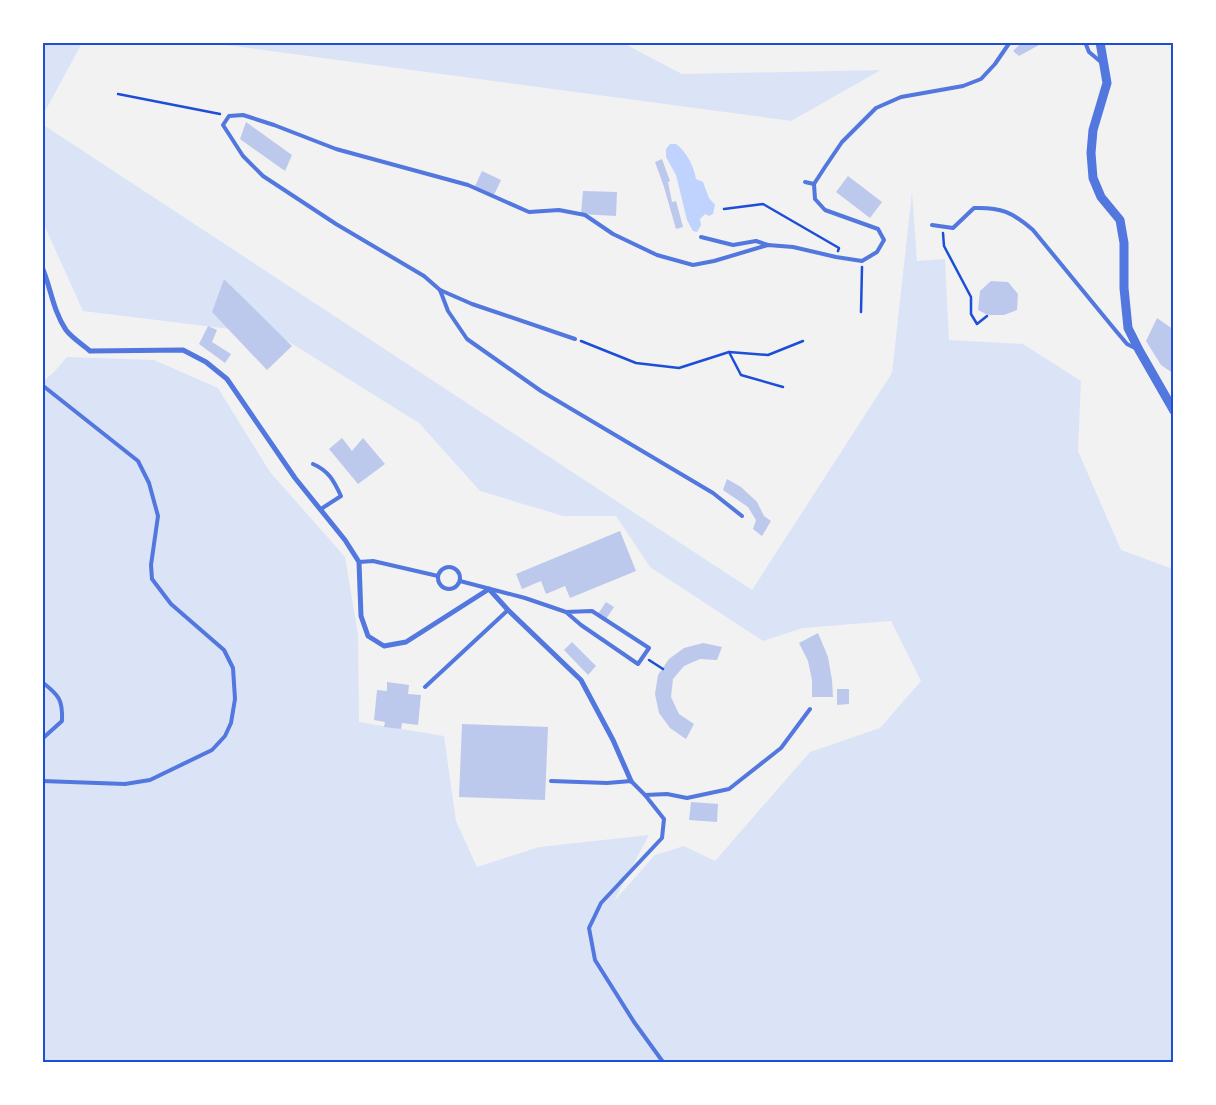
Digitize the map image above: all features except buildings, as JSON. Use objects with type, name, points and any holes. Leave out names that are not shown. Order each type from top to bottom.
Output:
[{"type":"street","points":[[1100,42],[1107,83],[1092,130],[1093,178],[1101,197],[1120,220],[1124,243],[1125,310],[1128,328],[1174,411]]},
{"type":"street","points":[[42,268],[56,311],[67,332],[90,351],[183,350],[206,362],[227,379],[295,478],[321,509],[359,562],[361,616],[368,636],[384,646],[406,642],[489,589],[508,610],[581,680],[614,740],[631,781]]},
{"type":"lane","points":[[701,237],[733,245],[756,241],[768,245],[793,246],[836,257],[862,261],[878,252],[884,240],[878,229],[825,210],[815,199],[814,184],[842,142],[876,108],[901,97],[963,86],[981,79],[995,64],[1010,42]]},
{"type":"lane","points":[[1085,42],[1089,52],[1103,64]]},
{"type":"lane","points":[[574,339],[472,304],[440,290],[424,276],[336,224],[263,176],[243,156],[223,125],[229,116],[243,115],[336,149],[468,185],[529,212],[559,210],[585,215],[613,234],[657,255],[693,265],[714,261],[768,245]]},
{"type":"lane","points":[[805,182],[814,184]]},
{"type":"lane","points":[[932,225],[953,228],[974,208],[990,207],[1005,210],[1019,218],[1033,230],[1127,344],[1139,350]]},
{"type":"lane","points":[[440,290],[448,311],[467,339],[541,391],[704,488],[742,516]]},
{"type":"lane","points":[[42,385],[138,461],[149,483],[158,516],[151,565],[152,580],[171,604],[224,650],[233,668],[236,699],[231,722],[225,736],[212,750],[150,780],[125,784],[42,781]]},
{"type":"lane","points":[[313,464],[321,467],[333,478],[341,496],[321,509]]},
{"type":"lane","points":[[359,562],[372,561],[438,576]]},
{"type":"lane","points":[[444,568],[454,568],[460,576],[460,581],[458,586],[447,589],[439,582],[438,576],[444,568]]},
{"type":"lane","points":[[460,581],[525,598],[566,612],[592,611],[649,648],[638,664],[581,625],[566,612]]},
{"type":"lane","points":[[425,687],[508,610]]},
{"type":"lane","points":[[42,682],[58,695],[62,709],[62,722],[42,739]]},
{"type":"lane","points":[[645,795],[667,794],[687,798],[729,789],[781,748],[810,709]]},
{"type":"lane","points":[[551,781],[607,783],[631,781],[664,819],[662,838],[601,903],[590,928],[595,960],[634,1022],[663,1062]]},
{"type":"path","points":[[118,94],[229,116]]},
{"type":"path","points":[[724,209],[763,204],[839,248],[836,257]]},
{"type":"path","points":[[942,226],[944,246],[972,297],[971,314],[977,324],[987,316]]},
{"type":"path","points":[[861,312],[862,261]]},
{"type":"path","points":[[574,339],[636,362],[679,368],[729,352],[768,355],[803,341]]},
{"type":"path","points":[[729,352],[741,375],[783,388]]},
{"type":"path","points":[[644,656],[662,669]]},
{"type":"shaded area","points":[[621,42],[682,74],[881,70],[791,121],[211,43]]},
{"type":"shaded area","points":[[42,43],[82,43],[43,115]]},
{"type":"shaded area","points":[[42,124],[752,590],[892,373],[912,192],[917,261],[945,259],[949,340],[1023,344],[1081,381],[1078,451],[1121,550],[1173,569],[1173,1062],[43,1062],[42,382],[67,357],[154,360],[218,388],[270,472],[345,557],[358,634],[359,722],[444,736],[456,821],[477,867],[539,847],[649,835],[614,901],[655,855],[684,846],[715,861],[810,752],[880,728],[921,681],[891,621],[803,628],[763,641],[650,567],[616,516],[563,516],[480,491],[419,423],[278,335],[83,311],[43,225]]},
{"type":"water","points":[[670,144],[676,144],[687,155],[696,179],[703,182],[709,198],[715,205],[713,214],[709,216],[705,214],[700,219],[701,225],[697,232],[693,231],[687,220],[676,175],[666,157],[666,149]]}]
